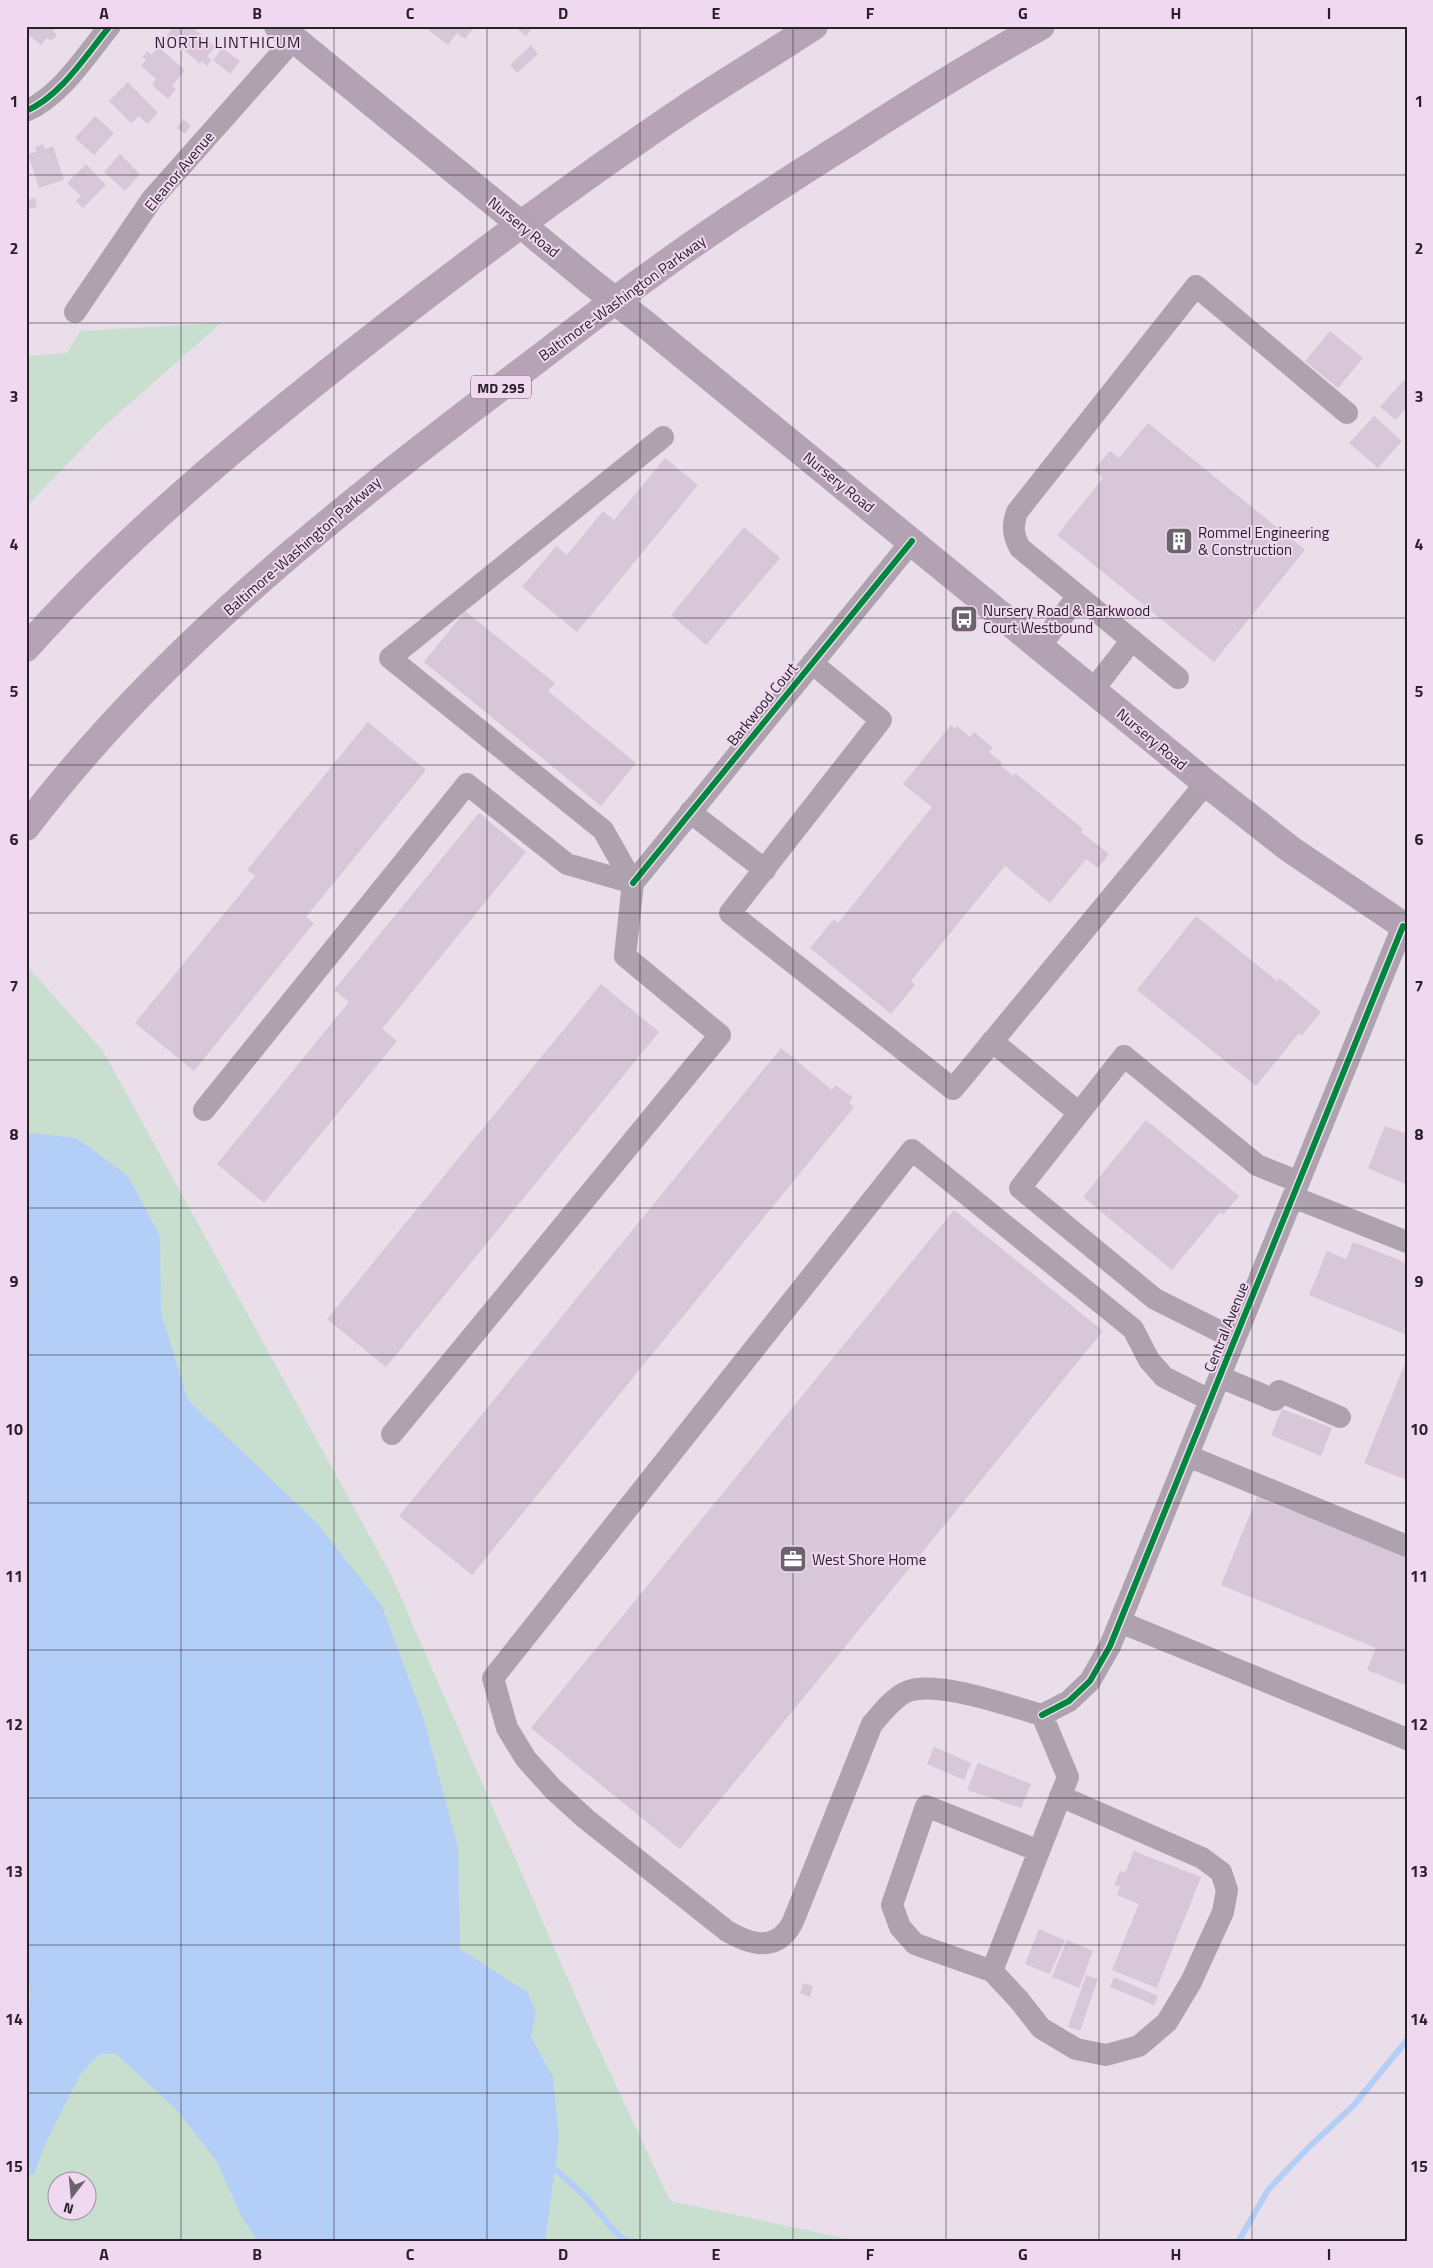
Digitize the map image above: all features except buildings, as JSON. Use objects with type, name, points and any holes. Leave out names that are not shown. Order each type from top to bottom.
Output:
[{"type":"highway","points":[[26,648],[63,607],[171,502],[290,402],[410,308],[566,192],[691,105],[814,26]]},
{"type":"highway","name":"Baltimore-Washington Parkway","points":[[26,827],[51,795],[140,695],[249,588],[366,490],[651,274],[757,200],[894,114],[1041,26]]},
{"type":"main road","name":"Nursery Road","points":[[286,33],[912,541],[1206,784],[1290,850],[1405,927]]},
{"type":"street","points":[[26,111],[37,106],[64,81],[110,26]]},
{"type":"street","name":"Eleanor Avenue","points":[[75,312],[152,199],[286,33]]},
{"type":"street","points":[[1178,678],[1020,548],[1014,536],[1013,523],[1017,512],[1196,286],[1347,413]]},
{"type":"street","points":[[392,1434],[720,1035],[625,956],[633,883],[602,830],[390,658],[664,437]]},
{"type":"street","name":"Barkwood Court","points":[[633,883],[912,541]]},
{"type":"street","points":[[1040,646],[1078,596]]},
{"type":"street","points":[[1092,690],[1132,640]]},
{"type":"street","points":[[812,663],[881,720],[730,913],[953,1089],[1206,784]]},
{"type":"street","points":[[204,1110],[467,784],[567,864],[633,883]]},
{"type":"street","points":[[690,812],[764,870]]},
{"type":"street","name":"Central Avenue","points":[[1042,1714],[1069,1701],[1090,1681],[1110,1646],[1405,927]]},
{"type":"street","points":[[992,1041],[1079,1113]]},
{"type":"street","points":[[1235,1339],[1155,1299],[1020,1188],[1124,1056],[1257,1165],[1296,1190],[1407,1242]]},
{"type":"street","points":[[992,1971],[1068,1777],[1042,1714],[955,1691],[922,1688],[905,1693],[888,1706],[872,1724],[796,1914],[787,1932],[775,1940],[759,1944],[745,1941],[727,1931],[586,1819],[553,1789],[526,1759],[507,1728],[493,1678],[912,1150],[1133,1329],[1149,1360],[1164,1377],[1210,1400]]},
{"type":"street","points":[[1220,1377],[1275,1400],[1279,1391],[1340,1417]]},
{"type":"street","points":[[1188,1456],[1407,1546]]},
{"type":"street","points":[[1120,1622],[1407,1739]]},
{"type":"street","points":[[1039,1852],[926,1806],[892,1905],[900,1927],[915,1944],[992,1971],[1041,2028],[1076,2049],[1106,2055],[1139,2046],[1167,2022],[1191,1982],[1223,1912],[1227,1890],[1221,1872],[1202,1858],[1060,1796]]},
{"type":"green space","points":[[221,323],[102,428],[26,507],[26,356],[67,353],[80,331]]},
{"type":"green space","points":[[28,967],[103,1051],[391,1575],[592,2034],[670,2201],[862,2242],[26,2242],[26,969]]},
{"type":"water","points":[[26,1134],[77,1138],[128,1176],[160,1236],[161,1313],[188,1400],[317,1523],[382,1606],[424,1720],[458,1848],[460,1949],[527,1992],[536,2012],[531,2037],[553,2077],[559,2139],[545,2242],[259,2242],[242,2218],[216,2160],[174,2107],[116,2054],[100,2054],[80,2075],[46,2142],[34,2174],[26,2176],[26,2020],[31,1993],[26,1986]]},
{"type":"waterway","points":[[1238,2242],[1268,2190],[1309,2147],[1354,2105],[1407,2040]]},
{"type":"waterway","points":[[549,2164],[584,2195],[615,2232],[628,2242]]},
{"type":"cycle path","points":[[26,111],[39,104],[62,85],[110,26]]},
{"type":"cycle path","points":[[633,883],[912,541]]},
{"type":"cycle path","points":[[1042,1715],[1069,1701],[1090,1681],[1110,1646],[1403,926]]},
{"type":"place","name":"Rommel Engineering & Construction","points":[[1179,541]]},
{"type":"place","name":"Nursery Road & Barkwood Court Westbound","points":[[964,619]]},
{"type":"place","name":"West Shore Home","points":[[793,1559]]},
{"type":"district","name":"NORTH LINTHICUM","points":[[228,42]]}]
